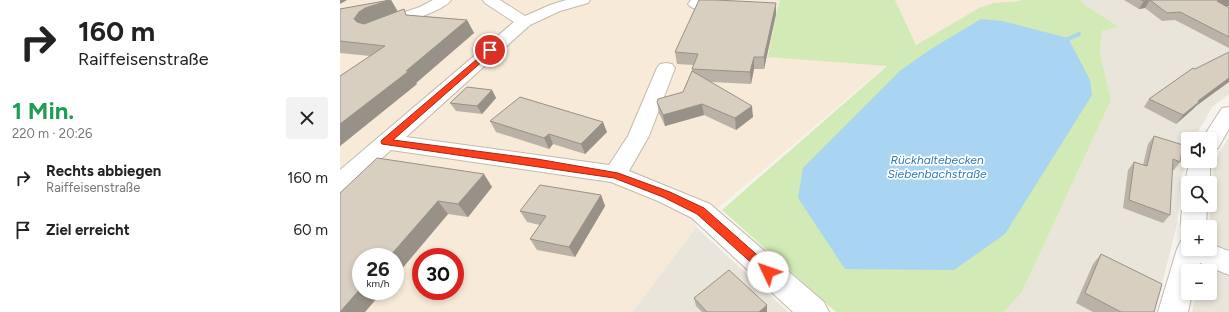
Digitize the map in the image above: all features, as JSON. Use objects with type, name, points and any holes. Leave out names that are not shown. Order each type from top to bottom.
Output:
[{"type":"street","points":[[372,30],[384,23],[425,10],[444,0]]},
{"type":"street","points":[[490,0],[524,22]]},
{"type":"street","points":[[340,183],[385,142],[524,22],[560,3],[583,0]]},
{"type":"street","points":[[615,175],[638,136],[666,68]]},
{"type":"street","points":[[1217,132],[1229,113]]},
{"type":"street","points":[[385,142],[615,175],[666,195],[701,211],[814,312]]},
{"type":"street","points":[[1173,312],[1188,256]]},
{"type":"street","points":[[1212,256],[1229,263]]},
{"type":"shaded area","points":[[340,0],[780,0],[768,57],[887,65],[696,227],[632,312],[340,312]]},
{"type":"shaded area","points":[[895,0],[1020,1],[993,3],[979,8],[916,45]]},
{"type":"shaded area","points":[[1082,0],[1229,0],[1229,94],[1212,107],[1198,132],[1181,132],[1181,168],[1184,168],[1181,176],[1177,224],[1155,312],[1004,312],[1022,292],[1111,100],[1100,53],[1102,31],[1119,27],[1081,2]]},
{"type":"shaded area","points":[[1229,137],[1229,312],[1192,312],[1195,300],[1217,300],[1217,264],[1202,264],[1204,256],[1217,256],[1217,220],[1210,220],[1210,212],[1217,212],[1217,176],[1213,176],[1214,168],[1217,168],[1217,157]]},
{"type":"shaded area","points":[[696,227],[788,312],[632,312]]},
{"type":"green space","points":[[780,0],[895,0],[916,45],[979,8],[993,3],[1020,0],[1082,0],[1081,2],[1119,27],[1102,31],[1100,53],[1111,100],[1022,292],[1004,312],[836,312],[722,210],[887,66],[768,57]]},
{"type":"water","name":"Rückhaltebecken Siebenbachstraße","points":[[981,19],[1002,21],[1068,38],[1090,80],[1092,95],[1005,234],[954,270],[845,269],[798,198],[803,168],[901,70],[931,49]]},
{"type":"building","points":[[390,0],[365,8],[359,12],[354,19],[357,22],[364,24],[404,9],[406,15],[467,20],[406,71],[409,71],[340,124],[340,76],[385,46],[340,41],[340,9]]},
{"type":"building","points":[[699,0],[776,3],[764,57],[754,57],[750,72],[692,69],[698,54],[675,52]]},
{"type":"building","points":[[1150,0],[1223,0],[1217,1],[1229,8],[1229,37],[1180,12],[1167,13]]},
{"type":"building","points":[[1229,52],[1229,78],[1198,101],[1199,102],[1183,115],[1149,99],[1193,68],[1195,69]]},
{"type":"building","points":[[692,71],[752,106],[735,118],[702,104],[663,115],[657,102],[658,99],[683,92]]},
{"type":"building","points":[[467,87],[492,90],[477,106],[450,103]]},
{"type":"building","points":[[520,97],[603,122],[581,144],[549,134],[544,138],[490,121]]},
{"type":"building","points":[[1154,136],[1181,144],[1180,162],[1173,159],[1170,215],[1129,200],[1134,162],[1147,166]]},
{"type":"building","points":[[377,158],[484,174],[458,204],[438,201],[397,248],[352,248],[352,298],[340,312],[340,193]]},
{"type":"building","points":[[540,185],[601,195],[569,247],[530,239],[546,216],[520,211]]},
{"type":"building","points":[[1101,254],[1162,284],[1154,312],[1121,312],[1085,293]]},
{"type":"building","points":[[729,270],[767,305],[759,312],[707,312],[694,298]]},
{"type":"waterway","points":[[1063,41],[1079,34]]},
{"type":"route","points":[[490,50],[385,142],[596,171],[615,175],[666,195],[701,211],[768,272]]}]
